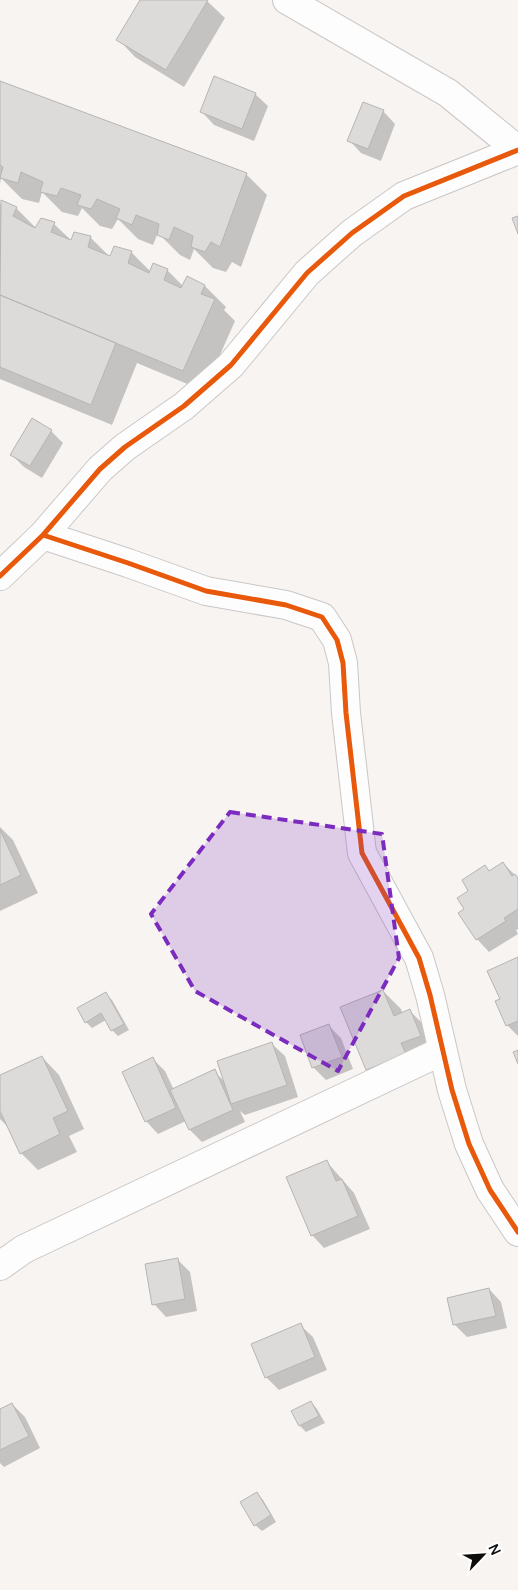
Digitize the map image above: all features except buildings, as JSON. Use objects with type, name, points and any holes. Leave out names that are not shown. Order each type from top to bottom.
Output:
[{"type":"street","points":[[0,576],[43,535],[100,469],[125,447],[184,406],[231,365],[307,273],[352,233],[404,196],[518,150],[448,93],[290,1]]},
{"type":"street","points":[[43,535],[206,591],[286,605],[322,617],[337,640],[343,663],[346,713],[362,853],[419,958],[430,995],[442,1052],[469,1144],[490,1190],[518,1232]]},
{"type":"street","points":[[0,1266],[24,1249],[442,1052]]},
{"type":"highlighted area","points":[[230,812],[382,834],[399,958],[338,1071],[195,991],[151,914]]},
{"type":"cycle path","points":[[0,576],[43,535],[100,469],[125,447],[184,406],[231,365],[307,273],[352,233],[404,196],[518,150]]},
{"type":"cycle path","points":[[43,535],[206,591],[286,605],[322,617],[337,640],[343,663],[346,713],[362,853],[419,958],[430,995],[452,1090],[469,1144],[490,1190],[518,1232]]}]
